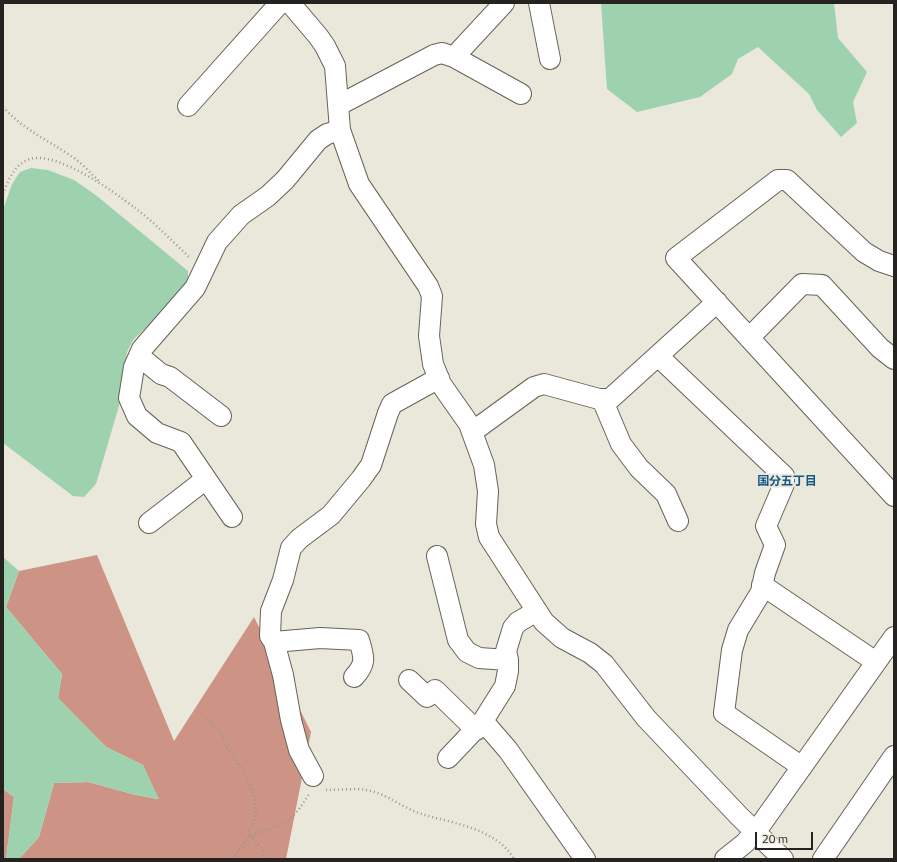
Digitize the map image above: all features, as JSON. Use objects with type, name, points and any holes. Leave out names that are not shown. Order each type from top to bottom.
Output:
[{"type":"street","points":[[188,106],[280,3]]},
{"type":"street","points":[[290,3],[318,36],[332,58],[335,66],[340,130],[359,184],[428,286],[432,296],[429,336],[433,364],[441,384],[468,424],[484,466],[488,491],[486,524],[489,537],[544,622],[562,638],[590,653],[604,664],[646,718],[755,832],[783,859]]},
{"type":"street","points":[[454,57],[504,3]]},
{"type":"street","points":[[539,3],[550,59]]},
{"type":"street","points":[[339,105],[434,55],[442,54],[454,57],[521,94]]},
{"type":"street","points":[[232,517],[181,442],[156,433],[137,416],[129,398],[134,367],[142,349],[195,288],[217,242],[241,215],[268,196],[285,180],[318,140],[327,134],[340,130]]},
{"type":"street","points":[[894,266],[879,261],[864,252],[787,180],[778,180],[676,258],[894,496]]},
{"type":"street","points":[[749,338],[802,284],[822,285],[880,348],[894,359]]},
{"type":"street","points":[[472,432],[534,387],[544,384],[602,399],[610,399],[717,302]]},
{"type":"street","points":[[139,356],[161,374],[170,377],[221,416]]},
{"type":"street","points":[[658,356],[784,476],[784,484],[766,526],[775,545],[761,592],[738,630],[732,650],[724,713],[802,767]]},
{"type":"street","points":[[315,780],[299,750],[291,720],[283,675],[274,642],[270,636],[271,611],[283,580],[291,548],[299,539],[331,515],[361,479],[370,464],[392,404],[439,378]]},
{"type":"street","points":[[602,399],[621,444],[639,468],[666,494],[678,520]]},
{"type":"street","points":[[149,523],[206,478]]},
{"type":"street","points":[[438,556],[458,640],[467,652],[479,658],[508,660]]},
{"type":"street","points":[[762,585],[876,662]]},
{"type":"street","points":[[448,758],[480,725],[505,686],[508,660],[506,651],[513,628],[518,622],[537,611]]},
{"type":"street","points":[[725,859],[745,843],[755,832],[894,637]]},
{"type":"street","points":[[274,642],[320,638],[359,640],[363,655],[362,668],[354,677]]},
{"type":"street","points":[[409,680],[427,697],[435,690],[480,725],[508,750],[585,859]]},
{"type":"street","points":[[823,859],[894,756]]},
{"type":"path","points":[[3,107],[41,139],[72,156],[102,184],[135,208],[203,270]]},
{"type":"path","points":[[3,194],[10,176],[19,166],[29,160],[42,158],[66,165],[102,184]]},
{"type":"path","points":[[207,719],[223,736],[222,740],[246,777],[254,795],[256,812],[254,823],[248,831],[250,836],[263,851],[266,859]]},
{"type":"path","points":[[233,859],[250,836],[261,831],[269,830],[291,818],[315,780],[326,790],[365,789],[382,794],[418,813],[484,832],[502,845],[514,859]]},
{"type":"shaded area","points":[[601,3],[834,3],[838,38],[867,72],[853,102],[857,123],[841,137],[817,110],[809,94],[758,47],[738,59],[732,74],[700,97],[637,112],[607,89]]},
{"type":"shaded area","points":[[31,168],[48,170],[74,180],[97,196],[188,271],[188,280],[174,301],[133,340],[127,352],[119,406],[96,484],[84,497],[73,496],[3,443],[3,210],[12,184],[20,172]]},
{"type":"shaded area","points":[[97,555],[174,741],[254,617],[311,732],[286,859],[19,859],[39,837],[54,783],[88,782],[136,795],[158,799],[143,765],[106,747],[58,698],[62,674],[6,607],[19,571]]},
{"type":"shaded area","points":[[3,557],[19,571],[6,607],[62,674],[58,698],[106,747],[143,765],[159,799],[136,795],[88,782],[54,783],[39,837],[19,859],[6,859],[14,797],[3,789]]},
{"type":"shaded area","points":[[3,789],[14,797],[6,859],[3,859]]},
{"type":"district","name":"国分五丁目","points":[[787,482]]}]
